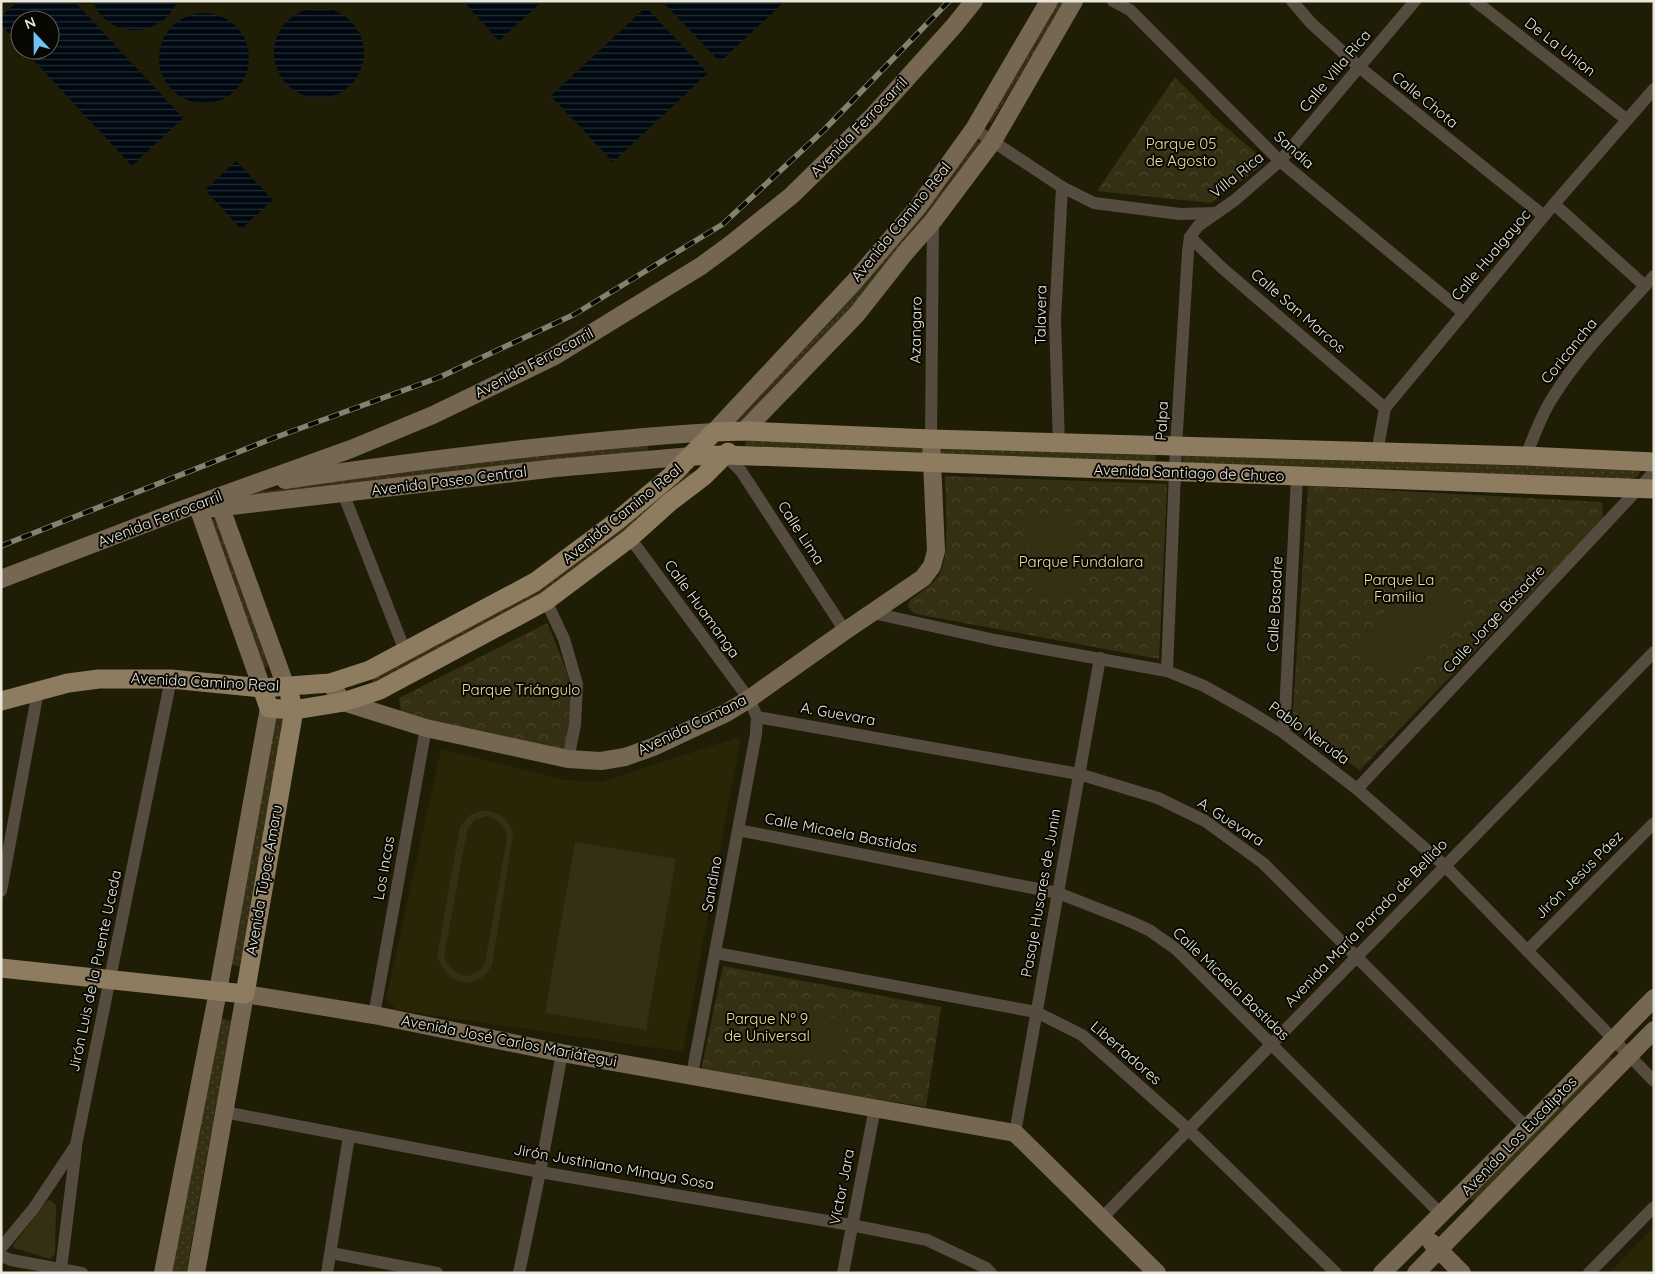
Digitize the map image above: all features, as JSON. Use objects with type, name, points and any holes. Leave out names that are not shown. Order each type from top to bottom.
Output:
[{"type":"main road","name":"Avenida Paseo Central","points":[[714,432],[744,432]]},
{"type":"main road","name":"Avenida Camino Real","points":[[1,701],[68,684],[98,679],[172,679],[262,688],[330,683],[370,670],[535,582],[617,521],[671,476],[714,432]]},
{"type":"main road","name":"Avenida Camino Real","points":[[269,708],[294,710],[344,702],[380,690],[546,601],[630,538],[670,502],[703,477],[744,432]]},
{"type":"main road","name":"Avenida Santiago de Chuco","points":[[744,432],[931,440],[1526,456],[1654,462]]},
{"type":"main road","name":"Avenida Paseo Central","points":[[692,456],[725,455]]},
{"type":"main road","name":"Avenida Santiago de Chuco","points":[[725,455],[1646,489]]},
{"type":"main road","name":"Avenida Túpac Amaru","points":[[245,994],[294,710],[286,687]]},
{"type":"main road","name":"Avenida Túpac Amaru","points":[[262,688],[269,708]]},
{"type":"main road","name":"Avenida José Carlos Mariátegui","points":[[1,968],[245,994]]},
{"type":"street","name":"Avenida Ferrocarril","points":[[1,579],[173,513],[219,502],[250,485],[360,445],[433,415],[553,357],[701,266],[732,244],[791,196],[872,117],[974,1]]},
{"type":"street","name":"Avenida Camino Real","points":[[714,432],[854,282],[918,207],[974,129],[1049,1]]},
{"type":"street","name":"Avenida Camino Real","points":[[744,432],[857,314],[905,252],[933,222],[993,141],[1074,1]]},
{"type":"street","name":"Sandia","points":[[1113,1],[1130,10],[1280,161],[1464,313]]},
{"type":"street","name":"Calle Chota","points":[[1292,1],[1311,23],[1359,67],[1544,216]]},
{"type":"street","name":"Calle Villa Rica","points":[[1280,161],[1415,1]]},
{"type":"street","name":"De La Union","points":[[1475,1],[1626,119]]},
{"type":"street","name":"Calle Hualgayoc","points":[[1377,453],[1385,408],[1554,204],[1654,89]]},
{"type":"street","points":[[974,129],[1062,187],[1094,203],[1180,214],[1216,213]]},
{"type":"street","name":"Villa Rica","points":[[1216,213],[1235,200],[1280,161]]},
{"type":"street","name":"Talavera","points":[[1059,444],[1055,320],[1062,187]]},
{"type":"street","points":[[1554,204],[1649,281]]},
{"type":"street","points":[[1190,238],[1198,226],[1216,213]]},
{"type":"street","name":"Azangaro","points":[[931,440],[933,222]]},
{"type":"street","name":"Calle San Marcos","points":[[1190,238],[1385,408]]},
{"type":"street","name":"Palpa","points":[[1167,671],[1176,447],[1190,238]]},
{"type":"street","name":"Coricancha","points":[[1526,456],[1553,396],[1577,364],[1649,281]]},
{"type":"street","name":"Avenida Paseo Central","points":[[250,485],[562,444],[714,432]]},
{"type":"street","name":"Avenida Camana","points":[[344,702],[426,728],[568,759],[600,761],[625,757],[661,744],[726,713],[749,699],[923,578],[932,566],[936,551],[931,440]]},
{"type":"street","name":"Calle Lima","points":[[725,455],[741,471],[845,631]]},
{"type":"street","name":"Avenida Paseo Central","points":[[173,513],[198,510],[219,502],[342,493],[556,468],[692,456]]},
{"type":"street","name":"Calle Jorge Basadre","points":[[1357,789],[1646,489],[1654,472]]},
{"type":"street","name":"Calle Basadre","points":[[1284,733],[1297,477]]},
{"type":"street","points":[[342,493],[405,652]]},
{"type":"street","name":"Avenida Túpac Amaru","points":[[219,502],[286,687]]},
{"type":"street","name":"Avenida Túpac Amaru","points":[[198,510],[262,688]]},
{"type":"street","name":"Calle Huamanga","points":[[630,538],[749,699]]},
{"type":"street","points":[[546,601],[564,638],[578,684],[575,725],[568,759]]},
{"type":"street","name":"Pablo Neruda","points":[[873,613],[995,640],[1167,671],[1212,691],[1248,710],[1284,733],[1357,789],[1445,866],[1654,1081]]},
{"type":"street","name":"Avenida María Parado de Bellido","points":[[1102,1218],[1654,652]]},
{"type":"street","name":"Pasaje Husares de Junin","points":[[1015,1133],[1100,658]]},
{"type":"street","name":"Jirón Luis de la Puente Uceda","points":[[1,1248],[34,1208],[76,1145],[172,679]]},
{"type":"street","points":[[330,683],[344,702]]},
{"type":"street","points":[[1,891],[38,691]]},
{"type":"street","name":"Sandino","points":[[692,1075],[756,734],[757,717],[749,699]]},
{"type":"street","name":"Avenida Túpac Amaru","points":[[163,1273],[218,991],[269,708]]},
{"type":"street","name":"A. Guevara","points":[[757,717],[1079,774],[1158,798],[1205,821],[1263,863],[1528,1128]]},
{"type":"street","name":"Los Incas","points":[[374,1015],[426,728]]},
{"type":"street","name":"Jirón Jesús Páez","points":[[1527,951],[1654,823]]},
{"type":"street","name":"Calle Micaela Bastidas","points":[[738,830],[1058,893],[1142,927],[1176,949],[1442,1214]]},
{"type":"street","name":"Libertadores","points":[[716,953],[1036,1012],[1082,1035],[1188,1129],[1336,1273]]},
{"type":"street","name":"Avenida Túpac Amaru","points":[[196,1273],[245,994]]},
{"type":"street","name":"Avenida José Carlos Mariátegui","points":[[245,994],[374,1015],[562,1053],[1015,1133]]},
{"type":"street","name":"Avenida Los Eucaliptos","points":[[1382,1273],[1528,1128],[1654,998]]},
{"type":"street","name":"Avenida Los Eucaliptos","points":[[1416,1273],[1654,1030]]},
{"type":"street","points":[[519,1273],[562,1053]]},
{"type":"street","name":"Víctor Jara","points":[[843,1273],[875,1108]]},
{"type":"street","name":"Jirón Justiniano Minaya Sosa","points":[[224,1112],[540,1172],[851,1225],[927,1240],[986,1268],[991,1273]]},
{"type":"street","points":[[1015,1133],[1157,1273]]},
{"type":"street","points":[[327,1273],[349,1136]]},
{"type":"street","points":[[61,1269],[76,1145]]},
{"type":"street","points":[[1589,1273],[1654,1207]]},
{"type":"street","points":[[1422,1233],[1462,1273]]},
{"type":"street","points":[[331,1253],[437,1273]]},
{"type":"street","points":[[1,1256],[11,1260],[82,1273]]},
{"type":"street","points":[[1396,1259],[1410,1273]]},
{"type":"shaded area","points":[[18,1],[74,1],[183,118],[132,166],[33,60],[60,60],[60,10],[10,10],[10,34],[1,25],[1,17]]},
{"type":"shaded area","points":[[93,1],[178,1],[172,12],[154,26],[132,30],[110,23],[96,8]]},
{"type":"shaded area","points":[[463,1],[542,1],[499,41]]},
{"type":"shaded area","points":[[662,1],[785,1],[720,62]]},
{"type":"shaded area","points":[[646,7],[708,73],[613,162],[551,96]]},
{"type":"shaded area","points":[[319,8],[336,11],[351,21],[361,36],[364,53],[361,70],[351,85],[336,95],[319,98],[302,95],[287,85],[277,70],[274,53],[277,36],[287,21],[302,11]]},
{"type":"shaded area","points":[[204,13],[221,16],[236,26],[246,41],[249,58],[246,75],[236,90],[221,100],[204,103],[187,100],[172,90],[162,75],[159,58],[162,41],[172,26],[187,16]]},
{"type":"shaded area","points":[[236,161],[273,200],[241,229],[205,190]]},
{"type":"shaded area","points":[[736,738],[740,741],[683,1052],[397,1010],[386,999],[441,749],[565,780],[601,782]]},
{"type":"shaded area","points":[[1654,1227],[1654,1273],[1609,1273],[1634,1247]]},
{"type":"green space","points":[[1058,1],[1066,1],[991,123],[985,120]]},
{"type":"green space","name":"Parque 05 de Agosto","points":[[1175,77],[1214,117],[1256,153],[1260,167],[1211,203],[1097,191]]},
{"type":"green space","points":[[976,140],[982,143],[894,263],[745,423],[733,419],[883,262],[923,214]]},
{"type":"green space","points":[[747,438],[1156,451],[1155,462],[743,452]]},
{"type":"green space","points":[[645,443],[649,453],[252,495],[259,492],[349,479]]},
{"type":"green space","points":[[1183,451],[1630,466],[1640,472],[1637,477],[1628,480],[1183,465]]},
{"type":"green space","points":[[686,472],[691,473],[691,476],[608,547],[537,599],[374,684],[372,680],[375,676]]},
{"type":"green space","name":"Parque Fundalara","points":[[945,476],[1167,484],[1159,659],[916,614],[911,611],[908,606],[910,600],[933,583],[943,566],[946,542]]},
{"type":"green space","name":"Parque La Familia","points":[[1308,486],[1602,502],[1603,519],[1360,770],[1292,724]]},
{"type":"green space","points":[[1073,511],[1082,593],[1034,598],[1025,516]]},
{"type":"green space","points":[[216,518],[219,521],[268,665],[266,668],[262,669],[212,522]]},
{"type":"green space","points":[[1423,574],[1465,614],[1397,684],[1355,644]]},
{"type":"green space","name":"Parque Triángulo","points":[[547,623],[565,666],[569,681],[571,698],[566,750],[401,713],[399,698]]},
{"type":"green space","points":[[287,713],[242,968],[229,963],[276,716]]},
{"type":"green space","points":[[482,811],[498,814],[505,819],[513,834],[492,966],[484,975],[469,983],[454,979],[448,974],[437,957],[460,826],[470,815]],"holes":[[[488,816],[504,827],[507,838],[485,963],[480,970],[469,976],[457,973],[444,957],[467,831],[475,820]]]},
{"type":"green space","points":[[575,842],[676,859],[646,1030],[545,1013]]},
{"type":"green space","name":"Parque Nº 9 de Universal","points":[[723,966],[941,1007],[926,1107],[701,1071]]},
{"type":"green space","points":[[781,1008],[848,1020],[840,1062],[773,1049]]},
{"type":"green space","points":[[220,1018],[231,1021],[186,1273],[172,1273]]},
{"type":"green space","points":[[1607,1054],[1614,1060],[1475,1202],[1469,1197]]},
{"type":"green space","points":[[50,1200],[56,1205],[55,1254],[50,1259],[14,1248],[13,1245],[47,1201]]},
{"type":"railway","points":[[1,546],[271,439],[440,377],[575,314],[723,224],[824,130],[949,1]]}]
